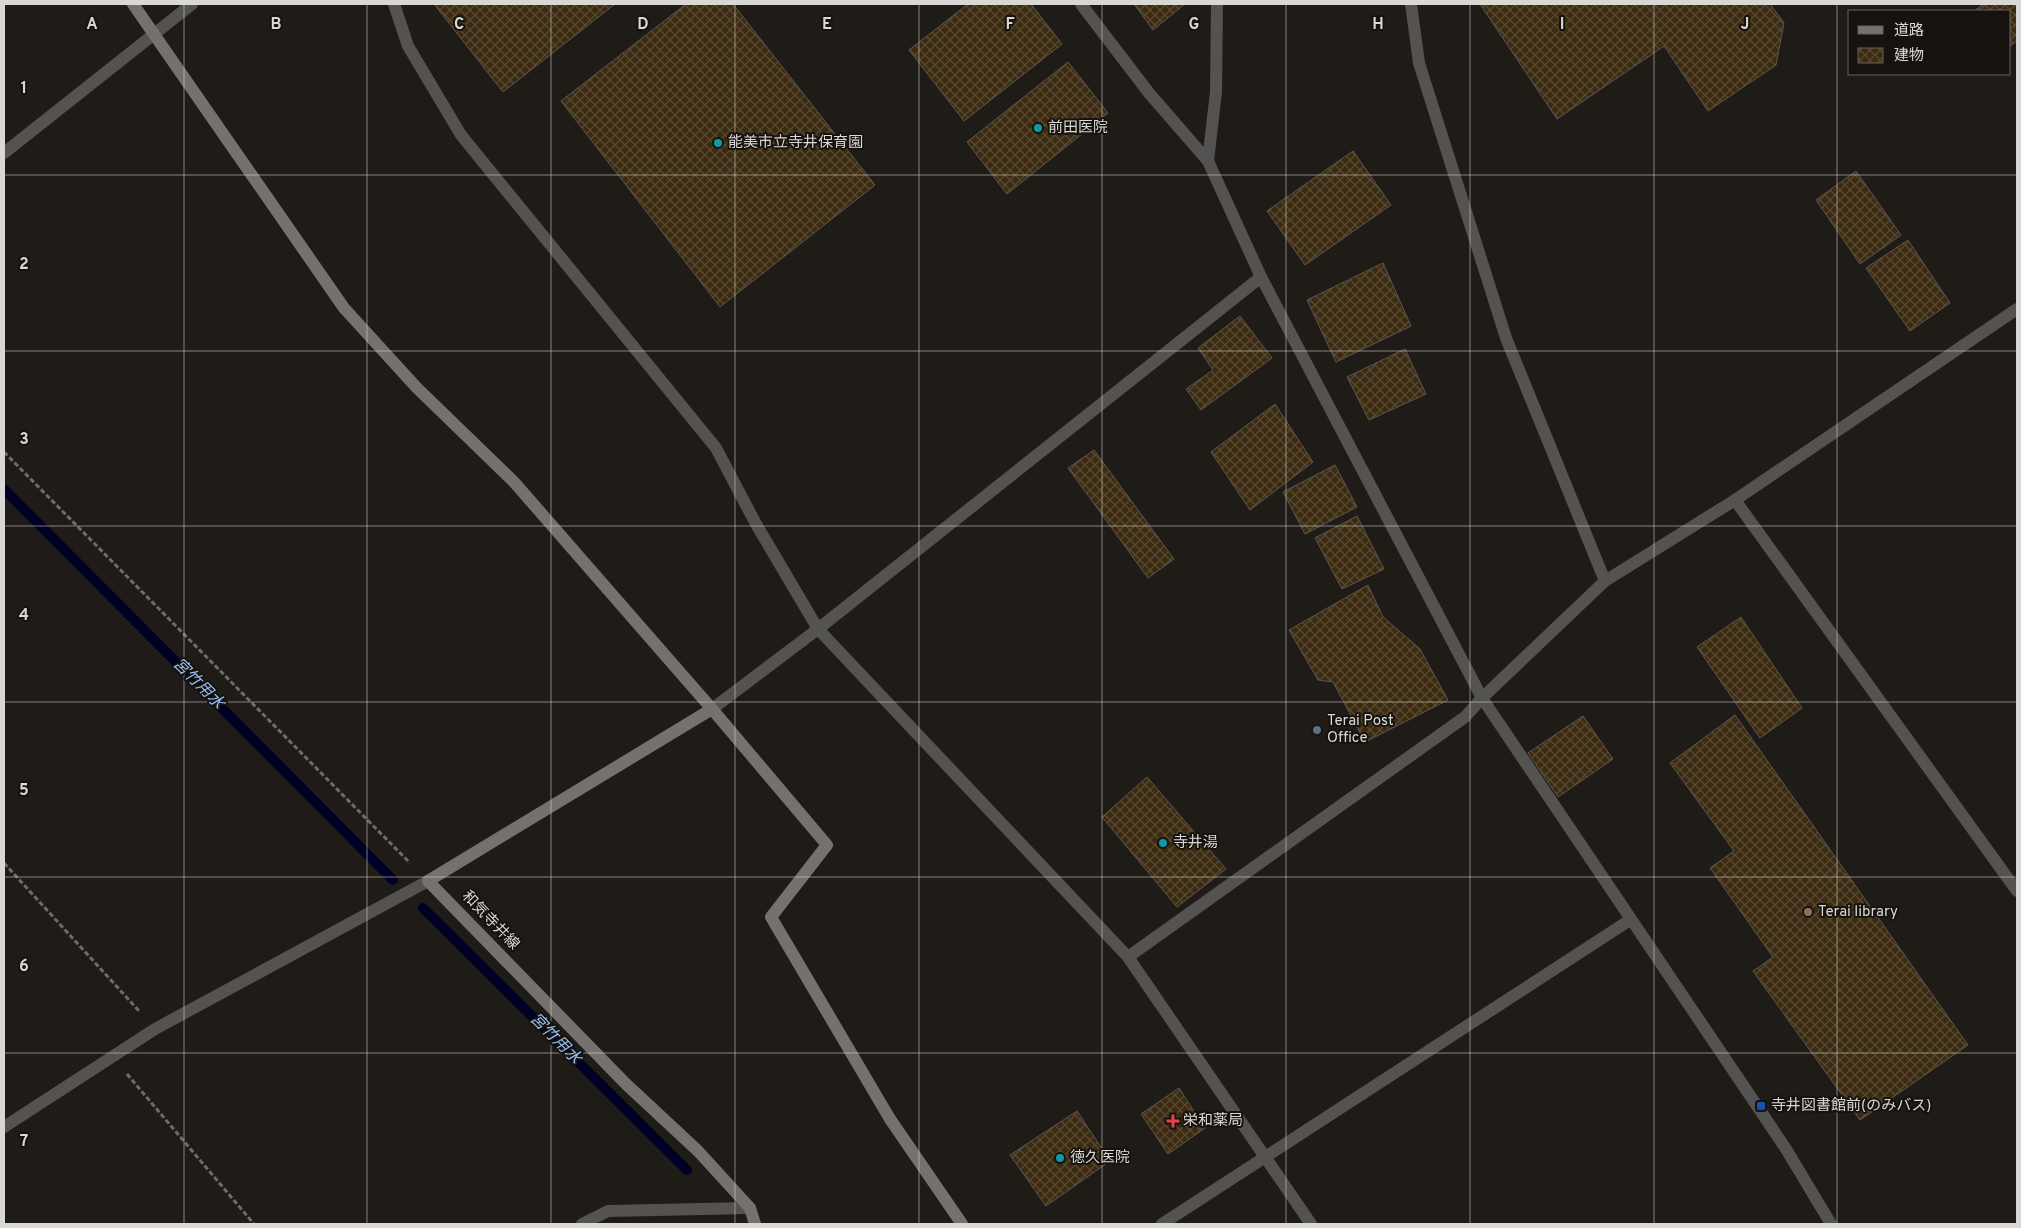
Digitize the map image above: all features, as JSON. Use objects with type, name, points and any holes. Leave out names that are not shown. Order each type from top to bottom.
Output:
[{"type":"main road","points":[[133,4],[344,308],[417,388],[514,482],[712,709],[827,845],[770,917],[890,1119],[962,1224]]},
{"type":"main road","points":[[428,881],[712,709]]},
{"type":"main road","name":"和気寺井線","points":[[428,881],[626,1084],[698,1151],[750,1208],[755,1224]]},
{"type":"street","points":[[4,153],[192,4]]},
{"type":"street","points":[[394,4],[408,46],[461,135],[716,448],[756,524],[818,629],[1128,957],[1310,1224]]},
{"type":"street","points":[[1081,4],[1149,92],[1208,161],[1260,277],[1482,698],[1786,1150],[1830,1224]]},
{"type":"street","points":[[1208,161],[1216,92],[1217,4]]},
{"type":"street","points":[[1411,4],[1419,63],[1506,338],[1605,580]]},
{"type":"street","points":[[712,709],[818,629],[1260,277]]},
{"type":"street","points":[[1128,957],[1465,716],[1605,580],[1735,500],[2017,309]]},
{"type":"street","points":[[1735,500],[2017,891]]},
{"type":"street","points":[[4,1127],[155,1029],[428,881]]},
{"type":"street","points":[[1162,1224],[1630,920]]},
{"type":"street","points":[[582,1224],[608,1211],[750,1208]]},
{"type":"path","points":[[4,452],[428,881]]},
{"type":"path","points":[[4,863],[155,1029]]},
{"type":"path","points":[[112,1056],[254,1224]]},
{"type":"building","points":[[434,4],[615,4],[503,92]]},
{"type":"building","name":"能美市立寺井保育園","points":[[686,4],[733,4],[875,185],[720,307],[561,101]]},
{"type":"building","points":[[968,4],[1031,4],[1062,44],[964,121],[909,50]]},
{"type":"building","points":[[1134,4],[1185,4],[1153,30]]},
{"type":"building","points":[[1480,4],[1770,4],[1784,23],[1776,65],[1708,111],[1664,46],[1557,119]]},
{"type":"building","points":[[1984,4],[2017,4],[2017,41],[2011,45],[2011,10],[1975,10]]},
{"type":"building","name":"前田医院","points":[[1068,62],[1108,113],[1007,194],[967,142]]},
{"type":"building","points":[[1353,151],[1391,205],[1305,265],[1267,211]]},
{"type":"building","points":[[1856,171],[1901,235],[1860,264],[1816,200]]},
{"type":"building","points":[[1908,240],[1950,303],[1910,331],[1866,268]]},
{"type":"building","points":[[1383,263],[1411,326],[1336,362],[1307,300]]},
{"type":"building","points":[[1240,316],[1272,358],[1201,410],[1186,389],[1213,370],[1198,348]]},
{"type":"building","points":[[1405,349],[1426,394],[1369,420],[1347,377]]},
{"type":"building","points":[[1275,404],[1313,462],[1250,510],[1211,452]]},
{"type":"building","points":[[1094,450],[1174,559],[1148,578],[1068,468]]},
{"type":"building","points":[[1335,465],[1357,507],[1305,534],[1283,492]]},
{"type":"building","points":[[1357,516],[1384,569],[1342,589],[1315,538]]},
{"type":"building","points":[[1368,585],[1383,617],[1420,649],[1448,700],[1365,742],[1333,682],[1318,680],[1289,630]]},
{"type":"building","points":[[1741,617],[1802,708],[1760,738],[1697,647]]},
{"type":"building","name":"Terai library","points":[[1735,715],[1968,1045],[1860,1120],[1753,971],[1773,957],[1710,868],[1734,851],[1670,763]]},
{"type":"building","points":[[1583,716],[1613,759],[1558,797],[1528,753]]},
{"type":"building","name":"寺井湯","points":[[1147,777],[1226,869],[1177,907],[1102,817]]},
{"type":"building","name":"栄和薬局","points":[[1179,1088],[1205,1128],[1168,1154],[1141,1114]]},
{"type":"building","name":"徳久医院","points":[[1077,1111],[1110,1161],[1046,1206],[1010,1155]]},
{"type":"waterway","name":"宮竹用水","points":[[4,489],[393,880]]},
{"type":"waterway","name":"宮竹用水","points":[[423,908],[687,1170]]},
{"type":"place","name":"前田医院","points":[[1038,128]]},
{"type":"place","name":"能美市立寺井保育園","points":[[718,143]]},
{"type":"place","name":"Terai Post Office","points":[[1317,730]]},
{"type":"place","name":"寺井湯","points":[[1163,843]]},
{"type":"place","name":"Terai library","points":[[1808,912]]},
{"type":"place","name":"寺井図書館前(のみバス)","points":[[1761,1106]]},
{"type":"place","name":"栄和薬局","points":[[1173,1121]]},
{"type":"place","name":"徳久医院","points":[[1060,1158]]}]
